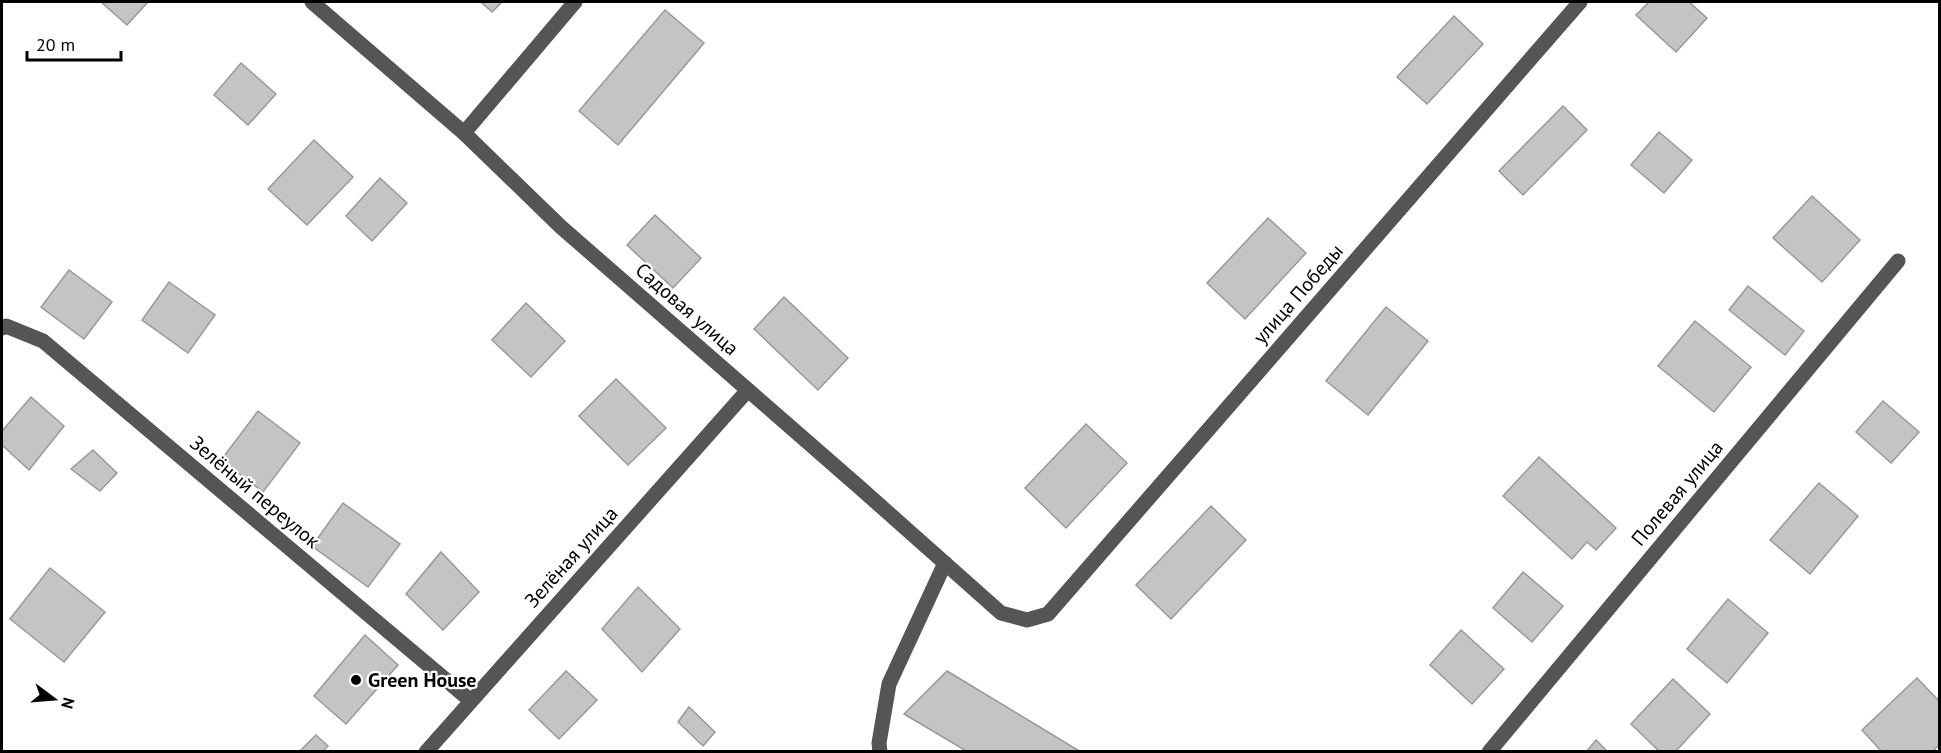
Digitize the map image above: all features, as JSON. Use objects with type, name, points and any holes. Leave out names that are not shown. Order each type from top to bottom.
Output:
[{"type":"street","name":"Садовая улица","points":[[312,2],[464,133],[561,227],[1001,613],[1027,620],[1048,614]]},
{"type":"street","points":[[464,133],[575,2]]},
{"type":"street","name":"улица Победы","points":[[1048,614],[1580,2]]},
{"type":"street","name":"Полевая улица","points":[[1489,752],[1898,261]]},
{"type":"street","name":"Зелёный переулок","points":[[4,327],[43,341],[471,701]]},
{"type":"street","name":"Зелёная улица","points":[[426,752],[748,390]]},
{"type":"street","points":[[880,752],[879,743],[889,684],[945,563]]},
{"type":"building","points":[[101,2],[148,2],[127,25]]},
{"type":"building","points":[[481,2],[502,2],[492,12]]},
{"type":"building","points":[[1649,2],[1689,2],[1707,18],[1676,52],[1636,15]]},
{"type":"building","points":[[665,10],[704,43],[618,145],[579,111]]},
{"type":"building","points":[[1454,16],[1483,44],[1427,104],[1397,77]]},
{"type":"building","points":[[241,63],[276,94],[248,125],[214,95]]},
{"type":"building","points":[[1563,106],[1587,130],[1523,195],[1499,171]]},
{"type":"building","points":[[1659,132],[1692,160],[1664,193],[1631,165]]},
{"type":"building","points":[[314,140],[353,177],[307,225],[268,189]]},
{"type":"building","points":[[380,178],[407,203],[372,241],[346,216]]},
{"type":"building","points":[[1812,196],[1860,240],[1822,282],[1773,238]]},
{"type":"building","points":[[655,215],[701,258],[673,288],[627,245]]},
{"type":"building","points":[[1268,218],[1306,253],[1245,319],[1207,283]]},
{"type":"building","points":[[69,270],[112,302],[84,339],[41,307]]},
{"type":"building","points":[[169,282],[215,315],[188,353],[142,320]]},
{"type":"building","points":[[1748,286],[1804,331],[1785,355],[1729,310]]},
{"type":"building","points":[[784,297],[848,358],[818,390],[754,329]]},
{"type":"building","points":[[526,303],[565,341],[531,377],[492,340]]},
{"type":"building","points":[[1386,307],[1428,341],[1368,415],[1326,381]]},
{"type":"building","points":[[1695,321],[1751,367],[1714,412],[1658,366]]},
{"type":"building","points":[[616,379],[666,428],[628,465],[579,416]]},
{"type":"building","points":[[31,397],[64,426],[29,470],[2,445],[2,431]]},
{"type":"building","points":[[1883,401],[1919,432],[1891,463],[1856,432]]},
{"type":"building","points":[[258,411],[300,443],[263,492],[221,460]]},
{"type":"building","points":[[1086,424],[1127,463],[1066,528],[1025,488]]},
{"type":"building","points":[[93,450],[117,473],[100,491],[71,469]]},
{"type":"building","points":[[1539,457],[1616,528],[1596,550],[1587,542],[1572,559],[1503,496]]},
{"type":"building","points":[[1819,483],[1858,516],[1810,574],[1770,540]]},
{"type":"building","points":[[343,503],[400,544],[368,587],[312,546]]},
{"type":"building","points":[[1211,506],[1246,540],[1171,619],[1136,585]]},
{"type":"building","points":[[441,552],[479,592],[443,630],[406,594]]},
{"type":"building","points":[[50,568],[105,612],[64,662],[10,619]]},
{"type":"building","points":[[1523,572],[1563,606],[1532,642],[1493,608]]},
{"type":"building","points":[[638,587],[680,629],[642,672],[602,629]]},
{"type":"building","points":[[1728,599],[1768,633],[1727,683],[1687,649]]},
{"type":"building","points":[[1461,630],[1504,669],[1472,704],[1430,665]]},
{"type":"building","name":"Green House","points":[[365,635],[398,665],[346,724],[314,696]]},
{"type":"building","points":[[566,671],[597,700],[559,739],[529,710]]},
{"type":"building","points":[[947,671],[1081,752],[968,752],[904,714]]},
{"type":"building","points":[[1917,678],[1940,702],[1940,744],[1932,752],[1882,752],[1862,730]]},
{"type":"building","points":[[1673,679],[1710,714],[1675,752],[1660,752],[1631,724]]},
{"type":"building","points":[[689,707],[715,732],[703,746],[678,722]]},
{"type":"building","points":[[316,735],[328,746],[322,752],[299,752]]},
{"type":"building","points":[[1596,740],[1608,752],[1586,752]]},
{"type":"place","name":"Green House","points":[[356,680]]}]
